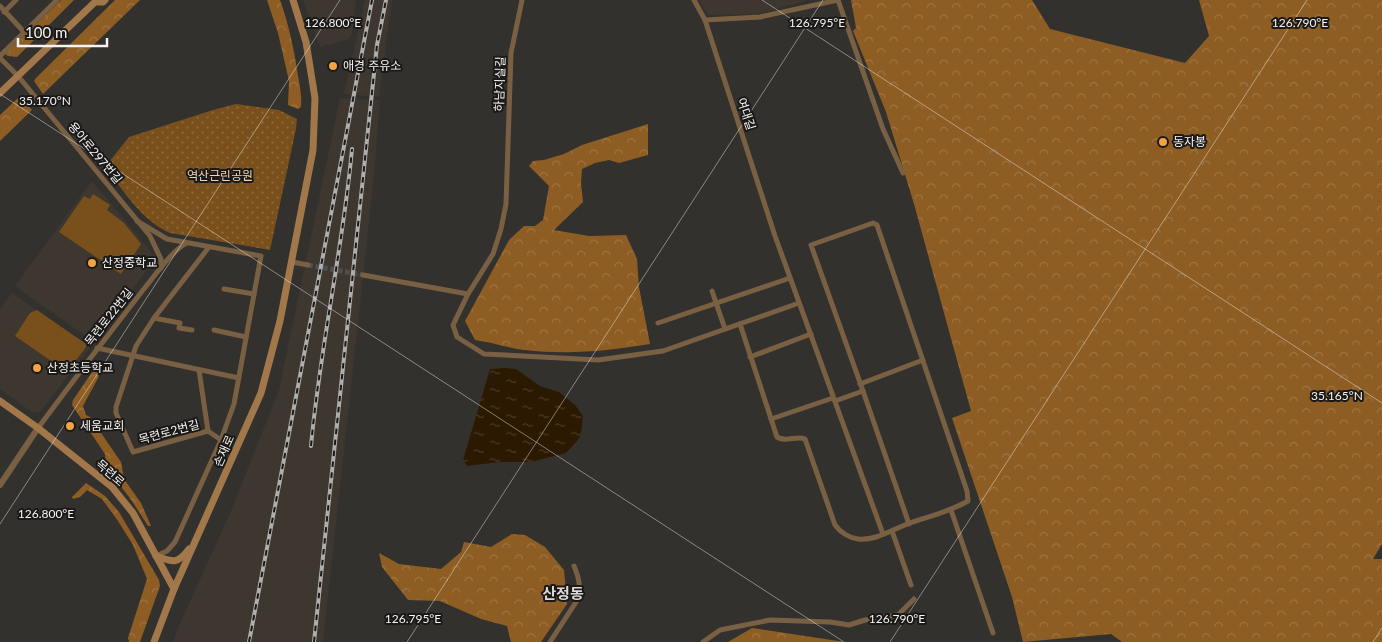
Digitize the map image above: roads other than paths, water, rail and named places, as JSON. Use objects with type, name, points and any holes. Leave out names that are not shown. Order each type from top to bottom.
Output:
[{"type":"main road","points":[[0,93],[94,1],[103,2],[105,0]]},
{"type":"main road","name":"손재로","points":[[154,642],[174,589],[261,393],[275,345],[313,150],[315,98],[306,42],[293,0]]},
{"type":"main road","name":"목련로","points":[[0,401],[38,428],[112,487],[133,513],[174,589]]},
{"type":"main road","points":[[156,556],[177,561],[182,558],[196,539]]},
{"type":"street","points":[[4,12],[16,0]]},
{"type":"street","points":[[0,57],[57,0]]},
{"type":"street","name":"하남지실길","points":[[522,0],[511,53],[506,204],[501,230],[493,254],[468,294],[453,325],[457,337],[484,354],[543,358],[606,359],[663,351],[799,303]]},
{"type":"street","name":"여대길","points":[[694,0],[705,20],[775,236],[883,534]]},
{"type":"street","points":[[705,20],[760,17],[838,0],[884,128],[903,174]]},
{"type":"street","points":[[0,6],[24,32]]},
{"type":"street","name":"용아로297번길","points":[[0,57],[97,170],[150,236],[158,251]]},
{"type":"street","points":[[137,221],[175,243],[174,254],[164,257],[158,251]]},
{"type":"street","points":[[740,324],[777,437],[782,440],[801,437],[805,439],[835,525],[839,531],[856,539],[871,538],[951,510],[968,501],[967,492],[877,225],[873,223],[811,245],[909,524]]},
{"type":"street","points":[[156,556],[167,551],[176,542],[234,404],[261,256],[168,239],[159,243],[158,251],[161,268]]},
{"type":"street","name":"목련로22번길","points":[[38,428],[97,348],[161,268],[179,247],[188,243]]},
{"type":"street","points":[[133,356],[136,346],[154,318],[209,247]]},
{"type":"street","points":[[292,262],[308,265]]},
{"type":"street","points":[[363,275],[468,294]]},
{"type":"street","points":[[658,323],[790,278]]},
{"type":"street","points":[[224,289],[254,294]]},
{"type":"street","points":[[712,291],[725,329]]},
{"type":"street","points":[[154,318],[180,323],[179,328],[192,330]]},
{"type":"street","points":[[214,330],[246,337]]},
{"type":"street","points":[[750,357],[811,334]]},
{"type":"street","points":[[97,348],[239,378]]},
{"type":"street","name":"목련로2번길","points":[[133,356],[116,406],[116,413],[133,452],[208,431],[220,440]]},
{"type":"street","points":[[860,384],[923,360]]},
{"type":"street","points":[[199,370],[208,431]]},
{"type":"street","points":[[771,419],[863,391]]},
{"type":"street","points":[[0,485],[38,428]]},
{"type":"street","points":[[951,510],[993,633]]},
{"type":"street","points":[[892,530],[911,585]]},
{"type":"street","points":[[550,642],[578,599],[580,580],[574,566]]},
{"type":"street","points":[[703,642],[720,630],[770,620],[830,622],[849,625],[865,620],[898,615],[914,599]]},
{"type":"water","points":[[490,369],[516,369],[540,386],[559,392],[575,405],[583,416],[581,435],[566,453],[531,462],[500,462],[467,466],[463,460]]},
{"type":"tunnel","points":[[308,265],[363,275]]},
{"type":"railway","points":[[249,642],[372,0]]},
{"type":"railway","points":[[314,642],[377,45],[386,0]]},
{"type":"railway","points":[[311,446],[352,149]]},
{"type":"place","name":"애경 주유소","points":[[333,66]]},
{"type":"place","name":"동자봉","points":[[1163,142]]},
{"type":"place","name":"산정중학교","points":[[92,263]]},
{"type":"place","name":"산정초등학교","points":[[37,368]]},
{"type":"place","name":"세움교회","points":[[70,426]]},
{"type":"district","name":"산정동","points":[[563,594]]},
{"type":"park label","name":"역산근린공원","points":[[220,176]]}]
